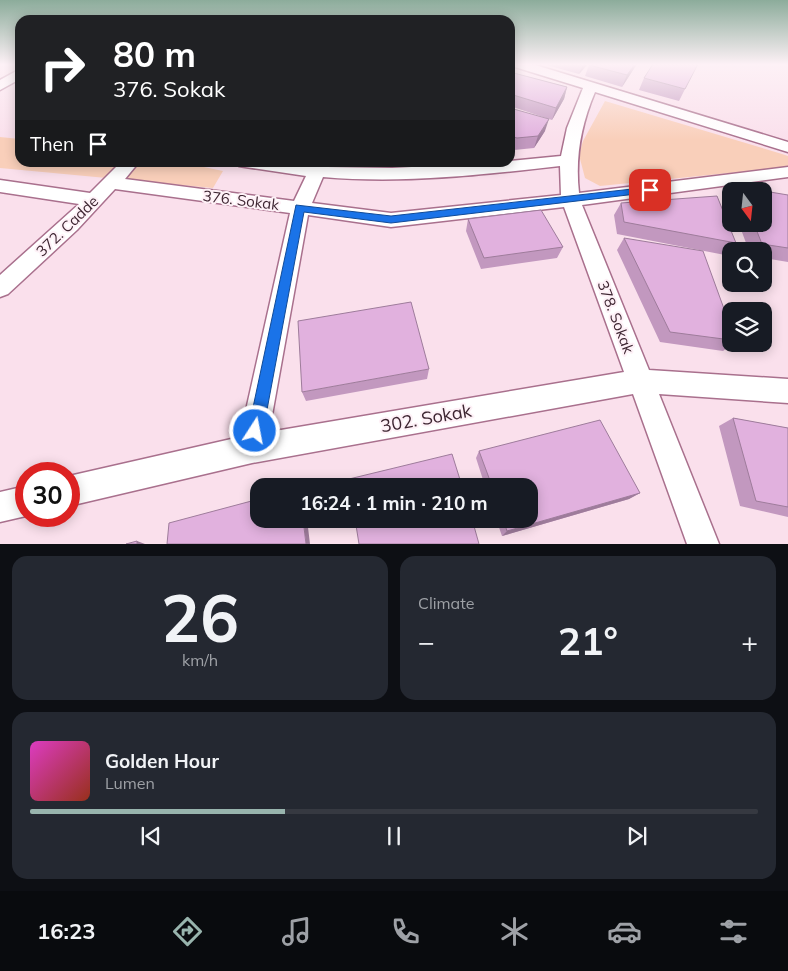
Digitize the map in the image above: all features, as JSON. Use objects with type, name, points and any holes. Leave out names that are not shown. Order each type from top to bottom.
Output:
[{"type":"street","name":"378. Sokak","points":[[588,89],[578,113],[567,171],[571,200],[703,544]]},
{"type":"street","points":[[601,89],[788,147]]},
{"type":"street","points":[[515,165],[569,160]]},
{"type":"street","name":"372. Cadde","points":[[0,288],[95,200],[126,167]]},
{"type":"street","points":[[252,449],[300,208],[319,167],[368,174],[498,167]]},
{"type":"street","name":"376. Sokak","points":[[111,183],[391,220],[571,200],[788,172]]},
{"type":"street","points":[[0,186],[95,200]]},
{"type":"street","name":"302. Sokak","points":[[80,489],[252,449],[641,381],[788,391]]},
{"type":"street","points":[[0,507],[15,504]]},
{"type":"shaded area","points":[[605,101],[788,156],[788,167],[600,186],[585,178],[579,155],[583,141]]},
{"type":"shaded area","points":[[0,137],[15,138],[15,167],[204,167],[223,171],[213,188],[0,168]]},
{"type":"building","points":[[515,89],[566,89],[556,108],[515,96]]},
{"type":"building","points":[[515,109],[549,119],[538,136],[515,137]]},
{"type":"building","points":[[772,192],[788,195],[788,248],[772,246],[772,242],[761,242],[757,232],[772,232]]},
{"type":"building","points":[[717,196],[722,208],[722,232],[732,232],[736,242],[624,222],[621,203]]},
{"type":"building","points":[[541,210],[563,247],[484,258],[468,219]]},
{"type":"building","points":[[624,238],[703,251],[722,303],[722,339],[670,332]]},
{"type":"building","points":[[411,302],[429,369],[302,392],[298,321]]},
{"type":"building","points":[[733,418],[788,428],[788,507],[756,501]]},
{"type":"building","points":[[600,420],[640,493],[538,522],[538,478],[489,478],[479,451]]},
{"type":"building","points":[[452,454],[460,478],[353,478]]},
{"type":"building","points":[[250,501],[250,528],[304,528],[306,544],[167,544],[169,523]]},
{"type":"building","points":[[356,528],[475,528],[479,544],[359,544]]},
{"type":"building","points":[[506,528],[518,528],[507,531]]},
{"type":"building","points":[[137,541],[137,544],[126,544]]},
{"type":"route","points":[[255,431],[300,208],[391,220],[650,190]]}]
